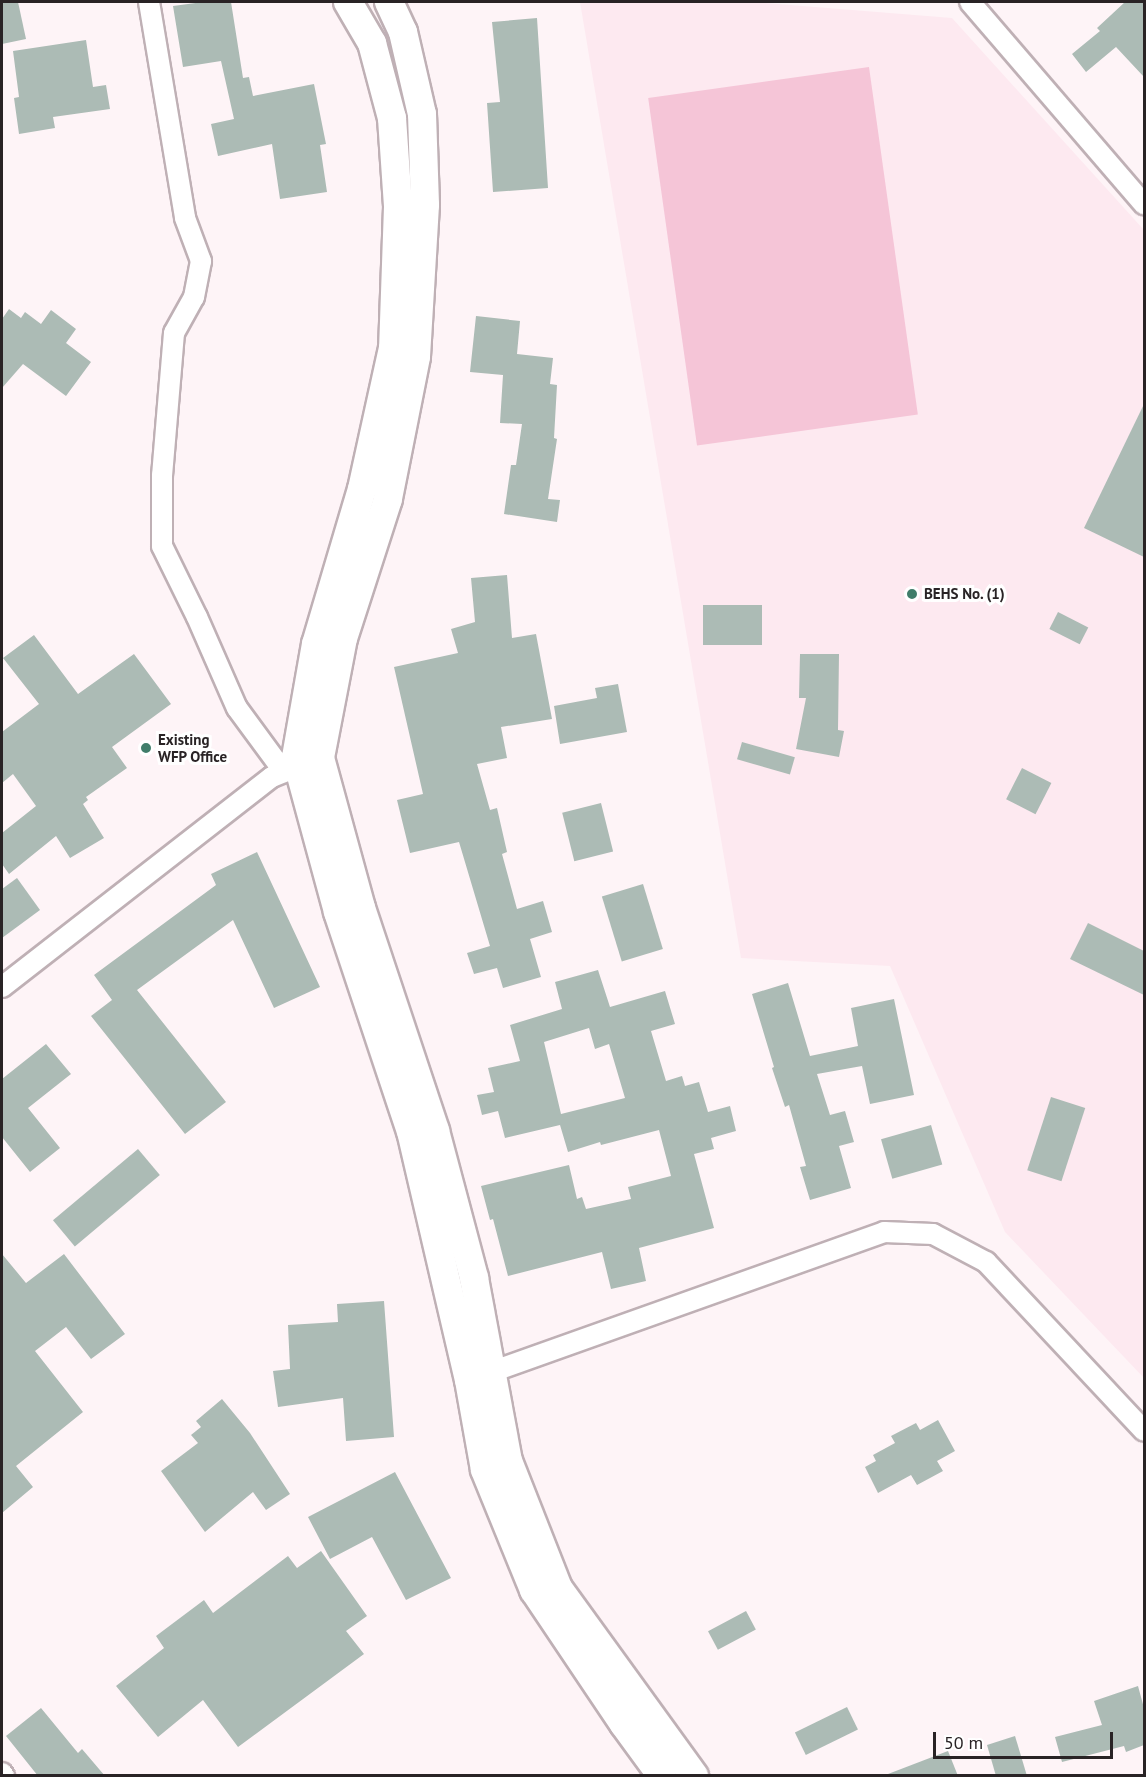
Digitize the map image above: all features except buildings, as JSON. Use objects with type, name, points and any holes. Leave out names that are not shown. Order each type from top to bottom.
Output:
[{"type":"main road","points":[[348,2],[372,43],[392,118],[398,207],[393,348],[362,489],[316,644],[296,757],[301,765],[338,912],[411,1131],[480,1377],[508,1461],[558,1588],[694,1776]]},
{"type":"main road","points":[[301,765],[388,499],[416,357],[425,206],[422,114],[403,32],[389,2]]},
{"type":"main road","points":[[480,1377],[485,1470],[534,1590],[662,1776]]},
{"type":"street","points":[[2,987],[263,784],[301,765],[237,708],[197,617],[162,546],[162,475],[174,333],[194,297],[201,261],[186,218],[149,2]]},
{"type":"street","points":[[970,2],[1144,204]]},
{"type":"street","points":[[480,1377],[884,1232],[933,1234],[986,1262],[1144,1431]]},
{"type":"shaded area","name":"BEHS No. (1)","points":[[580,2],[752,2],[952,18],[1144,230],[1144,1378],[1005,1232],[890,966],[741,958]]},
{"type":"shaded area","points":[[869,67],[918,415],[697,446],[648,98]]},
{"type":"place","name":"BEHS No. (1)","points":[[912,594]]},
{"type":"place","name":"Existing WFP Office","points":[[146,748]]}]
